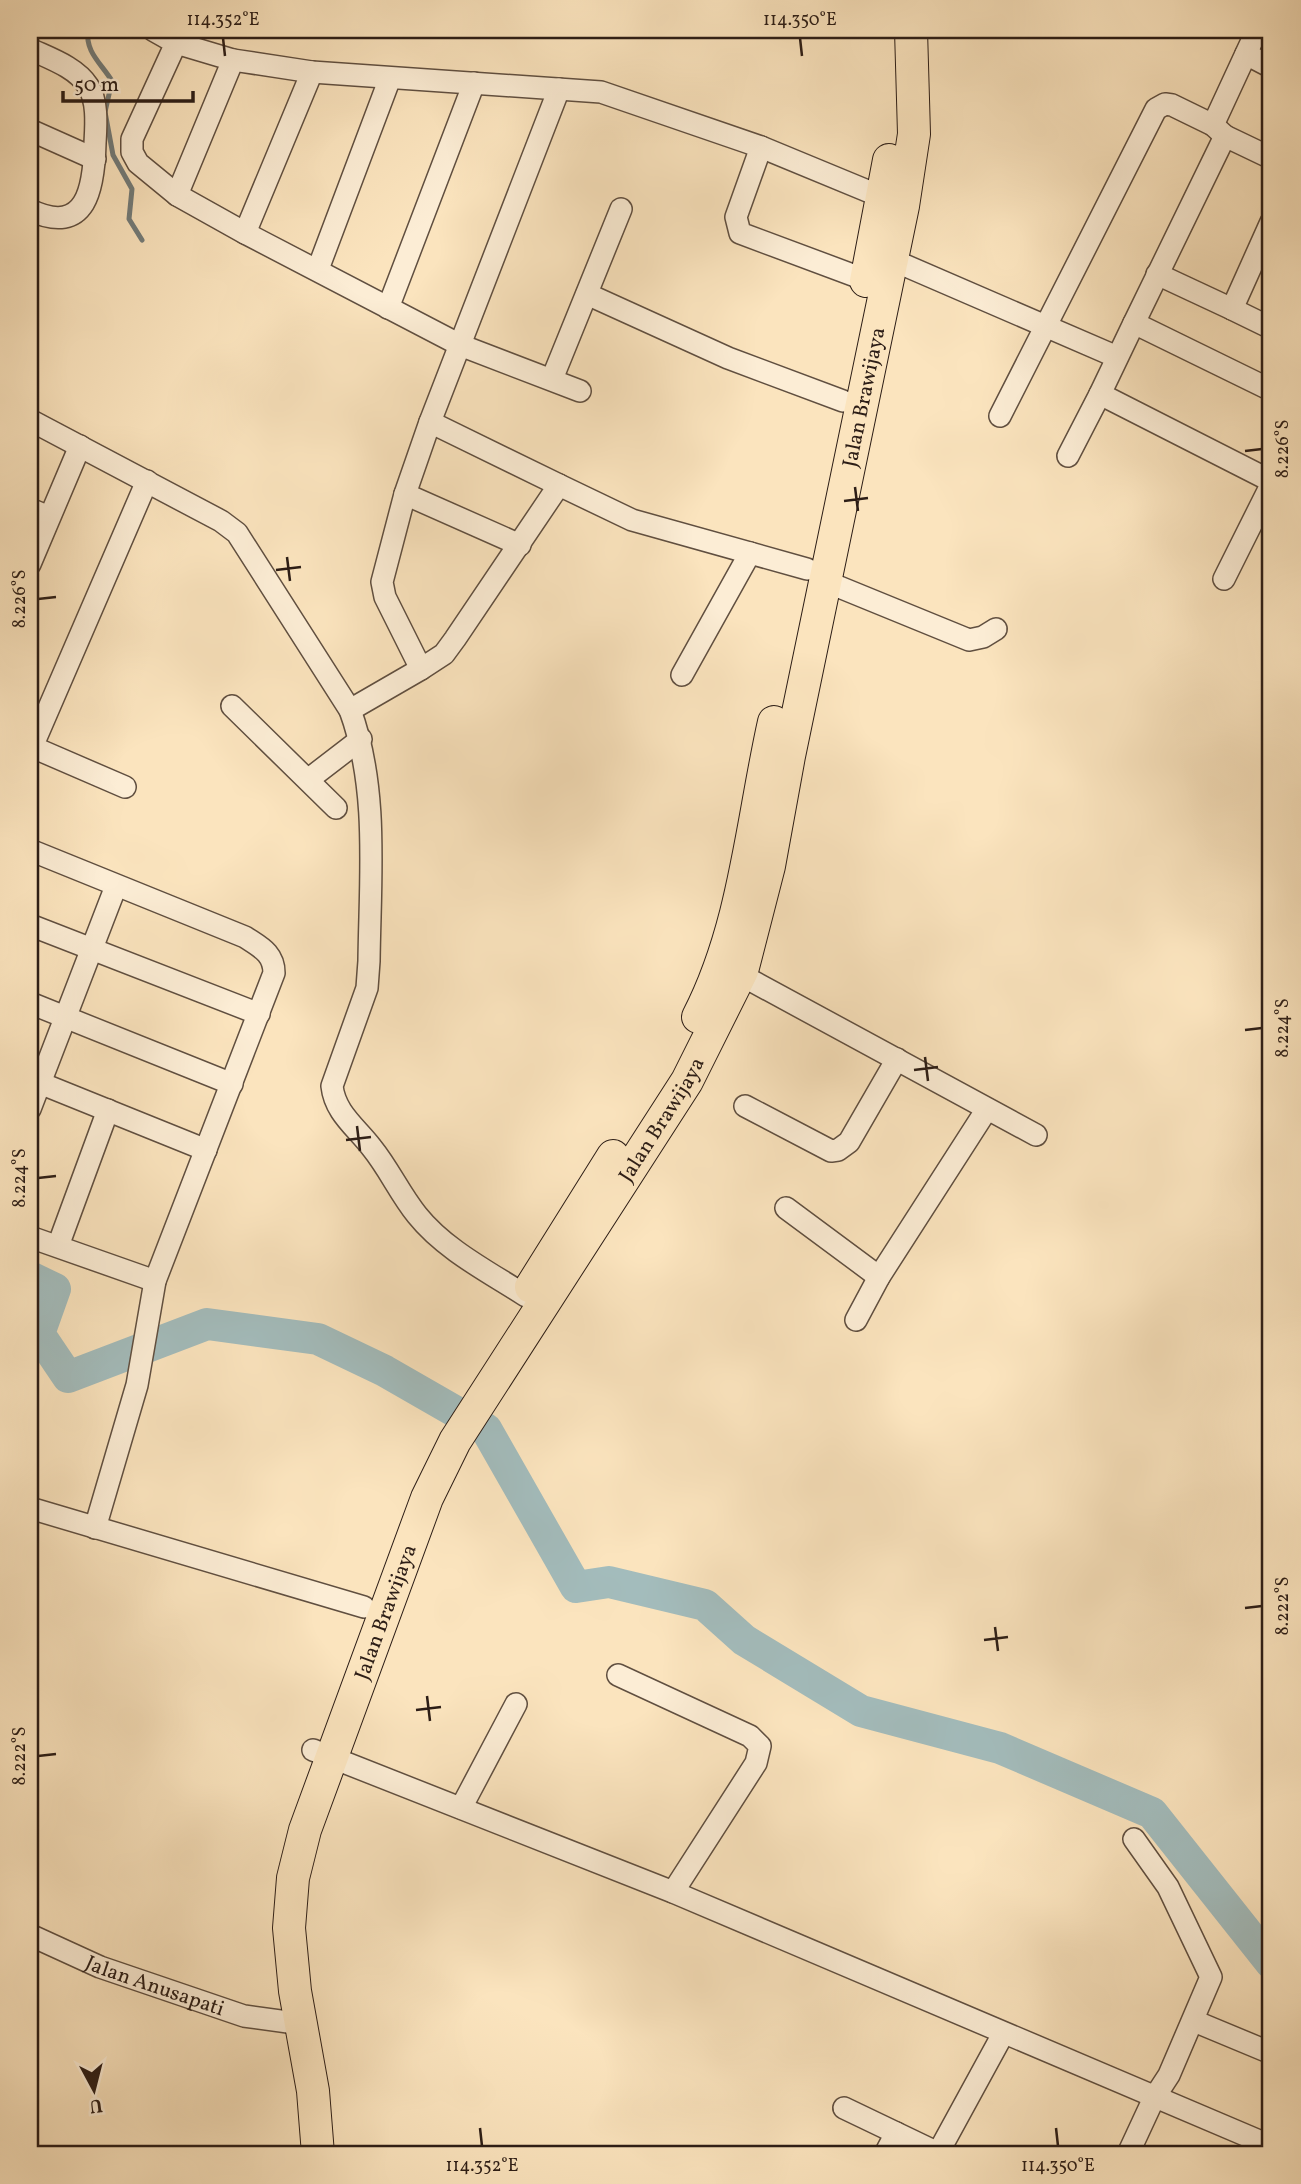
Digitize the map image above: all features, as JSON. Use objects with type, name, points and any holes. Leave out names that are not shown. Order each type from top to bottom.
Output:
[{"type":"highway","name":"Jalan Brawijaya","points":[[481,1386],[526,1296],[564,1230],[676,1059],[717,974],[739,900],[762,774],[813,591],[875,275],[894,111],[890,30]]},
{"type":"highway","name":"Jalan Brawijaya","points":[[303,2154],[292,2024],[289,1903],[322,1753],[364,1607],[405,1504],[481,1386],[687,1082],[741,975],[769,866],[843,401],[914,134],[911,30]]},
{"type":"highway","name":"Jalan Brawijaya","points":[[322,1753],[427,1498],[448,1436]]},
{"type":"highway","name":"Jalan Brawijaya","points":[[292,2024],[313,2091],[318,2154]]},
{"type":"street","points":[[153,30],[176,43],[233,60],[313,72],[601,92],[761,147],[882,197]]},
{"type":"street","points":[[1068,456],[1157,274],[1219,130],[1246,54],[1258,30]]},
{"type":"street","points":[[176,43],[132,139],[138,163],[177,195],[388,308],[460,345],[580,391]]},
{"type":"street","points":[[30,49],[75,73],[87,83],[93,94],[96,120],[92,187],[82,209],[74,215],[48,215],[30,209]]},
{"type":"street","points":[[1246,54],[1271,66]]},
{"type":"street","points":[[177,195],[233,60]]},
{"type":"street","points":[[245,233],[313,72]]},
{"type":"street","points":[[318,269],[390,78]]},
{"type":"street","points":[[388,308],[474,83]]},
{"type":"street","points":[[422,669],[382,591],[405,494],[430,422],[559,89]]},
{"type":"street","points":[[1000,416],[1156,109],[1165,104],[1172,105],[1271,158]]},
{"type":"street","points":[[30,130],[95,159]]},
{"type":"street","points":[[761,147],[736,217],[740,233],[1046,326],[1117,357]]},
{"type":"street","points":[[552,379],[621,209]]},
{"type":"street","points":[[1232,309],[1268,236]]},
{"type":"street","points":[[1157,274],[1271,328]]},
{"type":"street","points":[[587,294],[728,358],[843,401]]},
{"type":"street","points":[[1134,323],[1271,390]]},
{"type":"street","points":[[1100,394],[1271,483],[1224,579]]},
{"type":"street","points":[[30,419],[221,521],[237,533],[350,710],[361,739],[369,782],[367,988],[332,1086],[333,1096],[344,1115],[382,1160],[418,1216],[450,1246],[526,1296]]},
{"type":"street","points":[[430,422],[617,515],[750,552],[813,591],[969,640],[984,637],[996,629]]},
{"type":"street","points":[[30,564],[40,513],[80,446]]},
{"type":"street","points":[[125,787],[31,746],[147,481]]},
{"type":"street","points":[[350,710],[422,669],[443,653],[559,485]]},
{"type":"street","points":[[405,494],[520,545]]},
{"type":"street","points":[[682,676],[750,552]]},
{"type":"street","points":[[232,706],[336,808]]},
{"type":"street","points":[[309,779],[361,739]]},
{"type":"street","points":[[30,850],[245,937],[266,951],[274,961],[274,973],[259,1014],[155,1281],[137,1385],[95,1528]]},
{"type":"street","points":[[30,1109],[35,1081],[65,1017],[116,886]]},
{"type":"street","points":[[30,925],[259,1014]]},
{"type":"street","points":[[741,975],[1036,1135]]},
{"type":"street","points":[[30,1003],[232,1084]]},
{"type":"street","points":[[745,1106],[831,1151],[838,1150],[849,1142],[897,1059]]},
{"type":"street","points":[[35,1081],[206,1150]]},
{"type":"street","points":[[856,1320],[879,1277],[988,1109]]},
{"type":"street","points":[[58,1246],[108,1110]]},
{"type":"street","points":[[786,1208],[879,1277]]},
{"type":"street","points":[[30,1237],[155,1281]]},
{"type":"street","points":[[30,1508],[364,1607]]},
{"type":"street","points":[[618,1675],[750,1736],[760,1746],[756,1763],[673,1892]]},
{"type":"street","points":[[461,1808],[516,1704]]},
{"type":"street","points":[[322,1753],[673,1892],[1271,2146]]},
{"type":"street","points":[[1128,2154],[1154,2098],[1169,2075],[1211,1981],[1210,1971],[1168,1887],[1134,1839]]},
{"type":"street","name":"Jalan Anusapati","points":[[30,1935],[100,1967],[244,2016],[292,2024]]},
{"type":"street","points":[[1194,2021],[1271,2053]]},
{"type":"street","points":[[844,2108],[939,2154],[1003,2034]]},
{"type":"street","points":[[885,2154],[896,2133]]},
{"type":"waterway","points":[[88,30],[91,51],[112,81],[105,112],[113,155],[132,189],[129,219],[142,240]]},
{"type":"waterway","points":[[30,1277],[55,1289],[39,1334],[68,1377],[207,1324],[318,1339],[385,1371],[486,1429],[576,1587],[609,1582],[705,1605],[744,1640],[861,1711],[1000,1748],[1152,1813],[1271,1963]]}]
